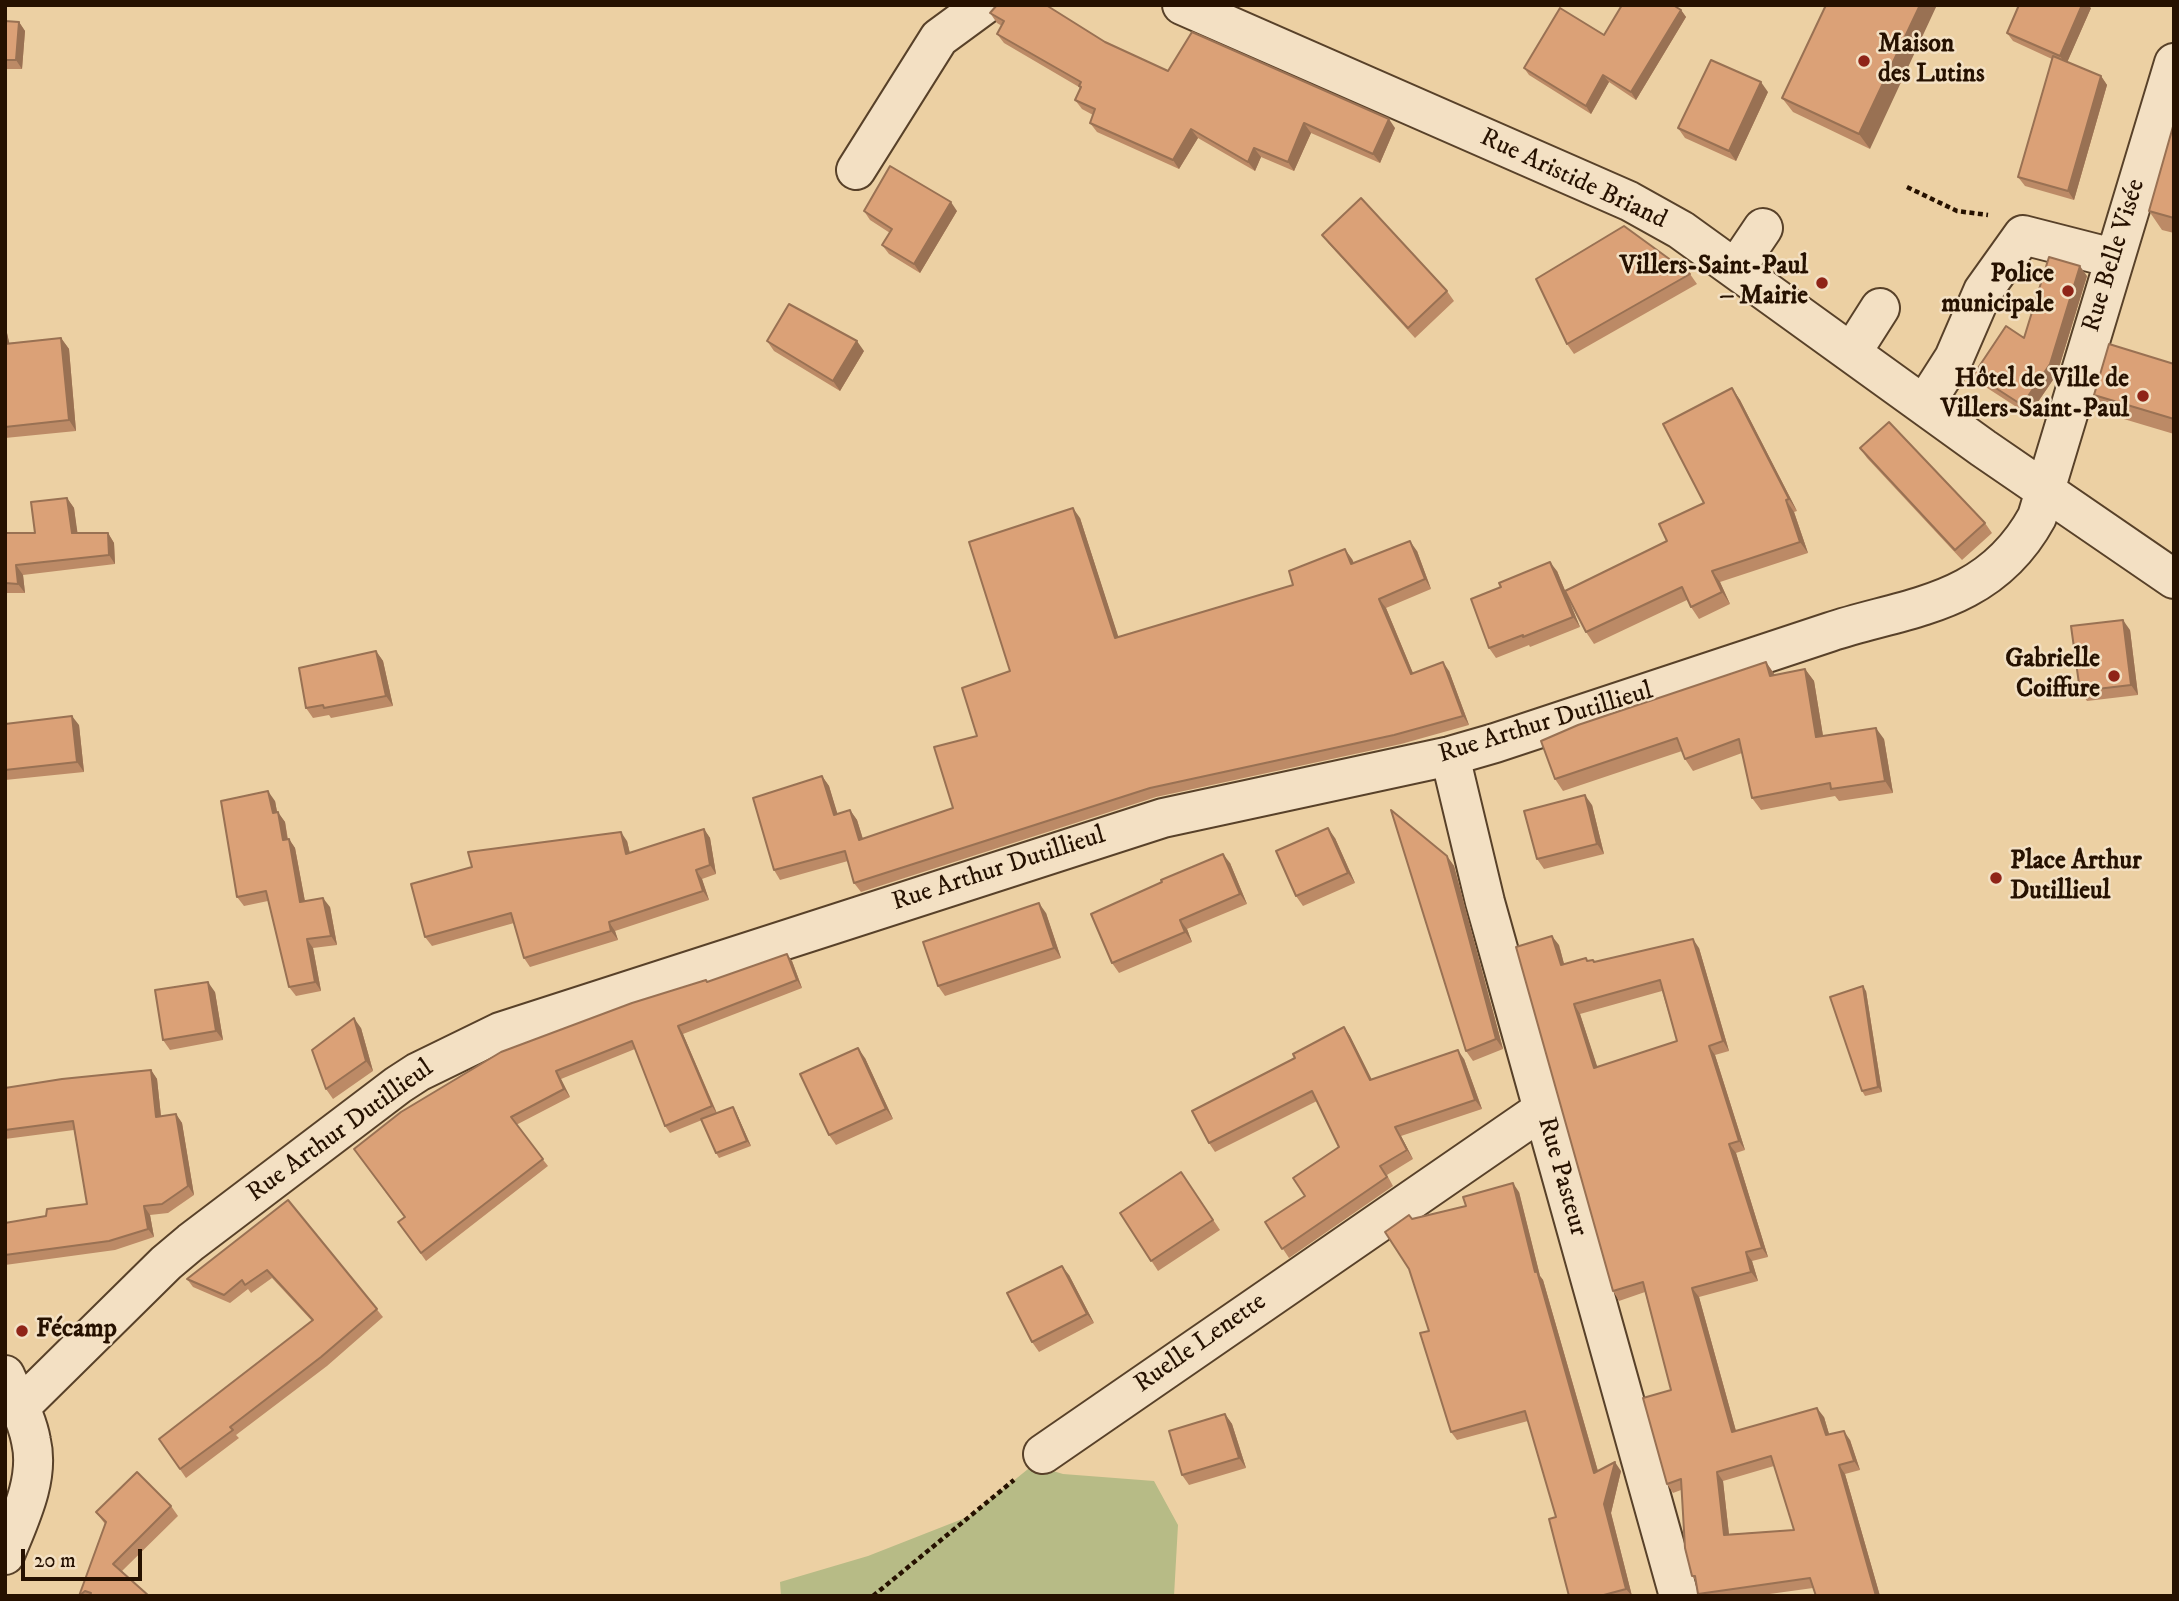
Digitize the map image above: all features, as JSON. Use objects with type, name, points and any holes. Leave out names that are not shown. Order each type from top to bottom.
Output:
[{"type":"street","points":[[856,170],[939,38],[984,5]]},
{"type":"street","name":"Rue Aristide Briand","points":[[1182,5],[1629,201],[1681,230],[2044,490],[2174,579]]},
{"type":"street","name":"Rue Belle Visée","points":[[2044,490],[2174,63]]},
{"type":"street","points":[[1736,268],[1763,228]]},
{"type":"street","points":[[1924,405],[1954,358],[1983,291],[2023,235],[2113,258]]},
{"type":"street","points":[[1852,352],[1881,308]]},
{"type":"street","name":"Rue Arthur Dutillieul","points":[[12,1392],[191,1242],[398,1085],[471,1044],[535,1020],[1163,818],[1450,756],[1881,616],[1926,605],[1965,589],[2001,564],[2028,535],[2037,517],[2044,490]]},
{"type":"street","name":"Rue Pasteur","points":[[1450,756],[1476,870],[1679,1596]]},
{"type":"street","name":"Ruelle Lenette","points":[[1042,1454],[1542,1110]]},
{"type":"street","points":[[5,1555],[33,1475],[31,1439],[12,1392]]},
{"type":"path","points":[[1907,187],[1957,211],[1999,216],[2023,235]]},
{"type":"path","points":[[873,1596],[1033,1465],[1042,1454]]},
{"type":"green space","points":[[1033,1465],[1063,1474],[1154,1481],[1178,1525],[1174,1596],[781,1596],[780,1582],[868,1556],[970,1516]]},
{"type":"building","points":[[997,5],[1046,5],[1105,42],[1168,71],[1192,32],[1389,119],[1373,154],[1304,123],[1288,162],[1254,148],[1248,162],[1191,129],[1173,160],[1090,123],[1095,109],[1075,100],[1081,82],[997,34],[1004,21],[990,13]]},
{"type":"building","points":[[1622,5],[1673,5],[1681,10],[1631,92],[1603,75],[1586,106],[1524,68],[1560,8],[1604,35]]},
{"type":"building","name":"Maison des Lutins","points":[[1826,5],[1920,5],[1859,134],[1782,98]]},
{"type":"building","points":[[2019,5],[2082,5],[2060,56],[2007,33]]},
{"type":"building","points":[[5,21],[19,22],[16,60],[5,60]]},
{"type":"building","points":[[2053,56],[2101,76],[2068,191],[2018,177]]},
{"type":"building","points":[[1711,60],[1761,82],[1729,151],[1678,128]]},
{"type":"building","points":[[2174,123],[2174,218],[2149,211]]},
{"type":"building","points":[[890,166],[951,202],[914,264],[882,245],[892,229],[864,211]]},
{"type":"building","points":[[1361,198],[1447,291],[1408,328],[1322,235]]},
{"type":"building","points":[[1624,226],[1690,274],[1567,344],[1536,279]]},
{"type":"building","points":[[2049,257],[2080,266],[2050,364],[2022,405],[1974,374],[2006,326],[2024,338]]},
{"type":"building","points":[[789,304],[857,341],[833,381],[767,341]]},
{"type":"building","points":[[61,338],[69,420],[5,427],[5,344]]},
{"type":"building","points":[[2109,344],[2174,364],[2174,419],[2094,395]]},
{"type":"building","points":[[1732,388],[1789,499],[1786,500],[1800,542],[1712,571],[1722,592],[1691,607],[1682,587],[1586,632],[1565,591],[1667,541],[1659,524],[1704,503],[1663,424]]},
{"type":"building","points":[[1889,422],[1985,523],[1955,550],[1860,448]]},
{"type":"building","points":[[67,498],[72,533],[108,533],[109,555],[16,565],[18,584],[5,583],[5,533],[35,533],[31,502]]},
{"type":"building","points":[[1073,508],[1115,638],[1293,585],[1289,571],[1345,549],[1351,564],[1410,541],[1425,579],[1379,599],[1411,674],[1443,662],[1463,716],[1394,735],[1150,788],[854,883],[845,851],[774,870],[753,798],[822,776],[834,815],[850,810],[859,840],[953,808],[934,747],[977,736],[962,688],[1010,671],[969,542]]},
{"type":"building","points":[[1550,562],[1573,617],[1489,648],[1471,599],[1501,587],[1499,583]]},
{"type":"building","points":[[2123,620],[2131,685],[2080,691],[2071,626]]},
{"type":"building","points":[[376,651],[386,696],[324,708],[323,705],[306,708],[299,668]]},
{"type":"building","points":[[1766,662],[1770,676],[1805,669],[1816,737],[1876,728],[1885,781],[1831,789],[1830,783],[1752,798],[1739,739],[1685,759],[1677,738],[1555,779],[1541,741],[1578,725]]},
{"type":"building","points":[[72,716],[77,762],[5,770],[5,724]]},
{"type":"building","points":[[268,791],[273,813],[278,812],[283,840],[289,839],[300,902],[323,898],[331,936],[307,939],[315,982],[289,987],[266,891],[237,897],[221,801]]},
{"type":"building","points":[[1585,795],[1597,844],[1537,859],[1524,811]]},
{"type":"building","points":[[1391,810],[1447,856],[1496,1039],[1466,1051]]},
{"type":"building","points":[[1328,828],[1348,873],[1296,896],[1276,851]]},
{"type":"building","points":[[704,829],[710,865],[696,870],[703,891],[609,922],[611,931],[524,958],[511,913],[425,937],[411,884],[472,867],[468,852],[621,832],[626,854]]},
{"type":"building","points":[[1223,854],[1240,894],[1180,920],[1185,932],[1112,963],[1091,914]]},
{"type":"building","points":[[1039,903],[1054,948],[938,986],[923,942]]},
{"type":"building","points":[[1552,936],[1561,965],[1586,958],[1587,961],[1594,962],[1693,939],[1723,1041],[1709,1046],[1739,1141],[1729,1144],[1762,1248],[1746,1252],[1751,1272],[1692,1288],[1732,1432],[1817,1408],[1826,1435],[1844,1431],[1854,1461],[1839,1465],[1876,1596],[1816,1596],[1810,1578],[1698,1594],[1685,1548],[1681,1479],[1667,1484],[1643,1398],[1671,1390],[1643,1282],[1613,1291],[1516,947]],"holes":[[[1660,980],[1677,1041],[1594,1068],[1574,1004]],[[1771,1456],[1794,1530],[1724,1535],[1717,1472]]]},
{"type":"building","points":[[787,954],[797,980],[678,1026],[712,1106],[665,1126],[632,1041],[556,1071],[564,1089],[511,1117],[543,1159],[421,1253],[398,1222],[405,1217],[354,1149],[401,1112],[501,1052],[632,1003],[706,980],[707,982]]},
{"type":"building","points":[[208,982],[216,1031],[163,1040],[155,990]]},
{"type":"building","points":[[1863,986],[1878,1087],[1862,1091],[1830,997]]},
{"type":"building","points":[[354,1018],[366,1061],[326,1089],[312,1050]]},
{"type":"building","points":[[1344,1027],[1370,1080],[1458,1050],[1475,1100],[1395,1127],[1407,1150],[1380,1166],[1387,1177],[1282,1249],[1265,1222],[1305,1196],[1293,1178],[1339,1147],[1312,1091],[1209,1143],[1192,1111],[1295,1058],[1293,1054]]},
{"type":"building","points":[[858,1048],[886,1109],[829,1135],[800,1074]]},
{"type":"building","points":[[151,1070],[156,1117],[176,1114],[188,1186],[162,1204],[144,1206],[148,1229],[109,1241],[5,1255],[5,1223],[46,1216],[47,1209],[87,1204],[73,1121],[5,1130],[5,1088]]},
{"type":"building","points":[[733,1107],[747,1141],[716,1153],[701,1119]]},
{"type":"building","points":[[1181,1172],[1213,1220],[1151,1261],[1120,1213]]},
{"type":"building","points":[[1513,1183],[1535,1272],[1537,1271],[1594,1473],[1615,1462],[1604,1504],[1626,1589],[1600,1596],[1569,1596],[1549,1519],[1556,1517],[1525,1411],[1451,1432],[1420,1333],[1429,1331],[1409,1269],[1385,1232],[1409,1215],[1412,1219],[1466,1206],[1463,1197]]},
{"type":"building","points":[[288,1200],[377,1309],[321,1357],[230,1427],[233,1430],[180,1469],[159,1439],[313,1320],[267,1270],[245,1285],[242,1280],[224,1295],[187,1279]]},
{"type":"building","points":[[1062,1266],[1087,1314],[1032,1342],[1007,1293]]},
{"type":"building","points":[[1225,1414],[1239,1458],[1182,1475],[1169,1431]]},
{"type":"building","points":[[137,1472],[171,1506],[113,1564],[149,1596],[90,1596],[91,1593],[85,1591],[79,1596],[106,1522],[96,1512]]},
{"type":"place","name":"Maison des Lutins","points":[[1864,61]]},
{"type":"place","name":"Villers-Saint-Paul – Mairie","points":[[1822,283]]},
{"type":"place","name":"Police municipale","points":[[2068,291]]},
{"type":"place","name":"Hôtel de Ville de Villers-Saint-Paul","points":[[2143,396]]},
{"type":"place","name":"Gabrielle Coiffure","points":[[2114,676]]},
{"type":"place","name":"Place Arthur Dutillieul","points":[[1996,878]]},
{"type":"place","name":"Fécamp","points":[[22,1331]]}]
